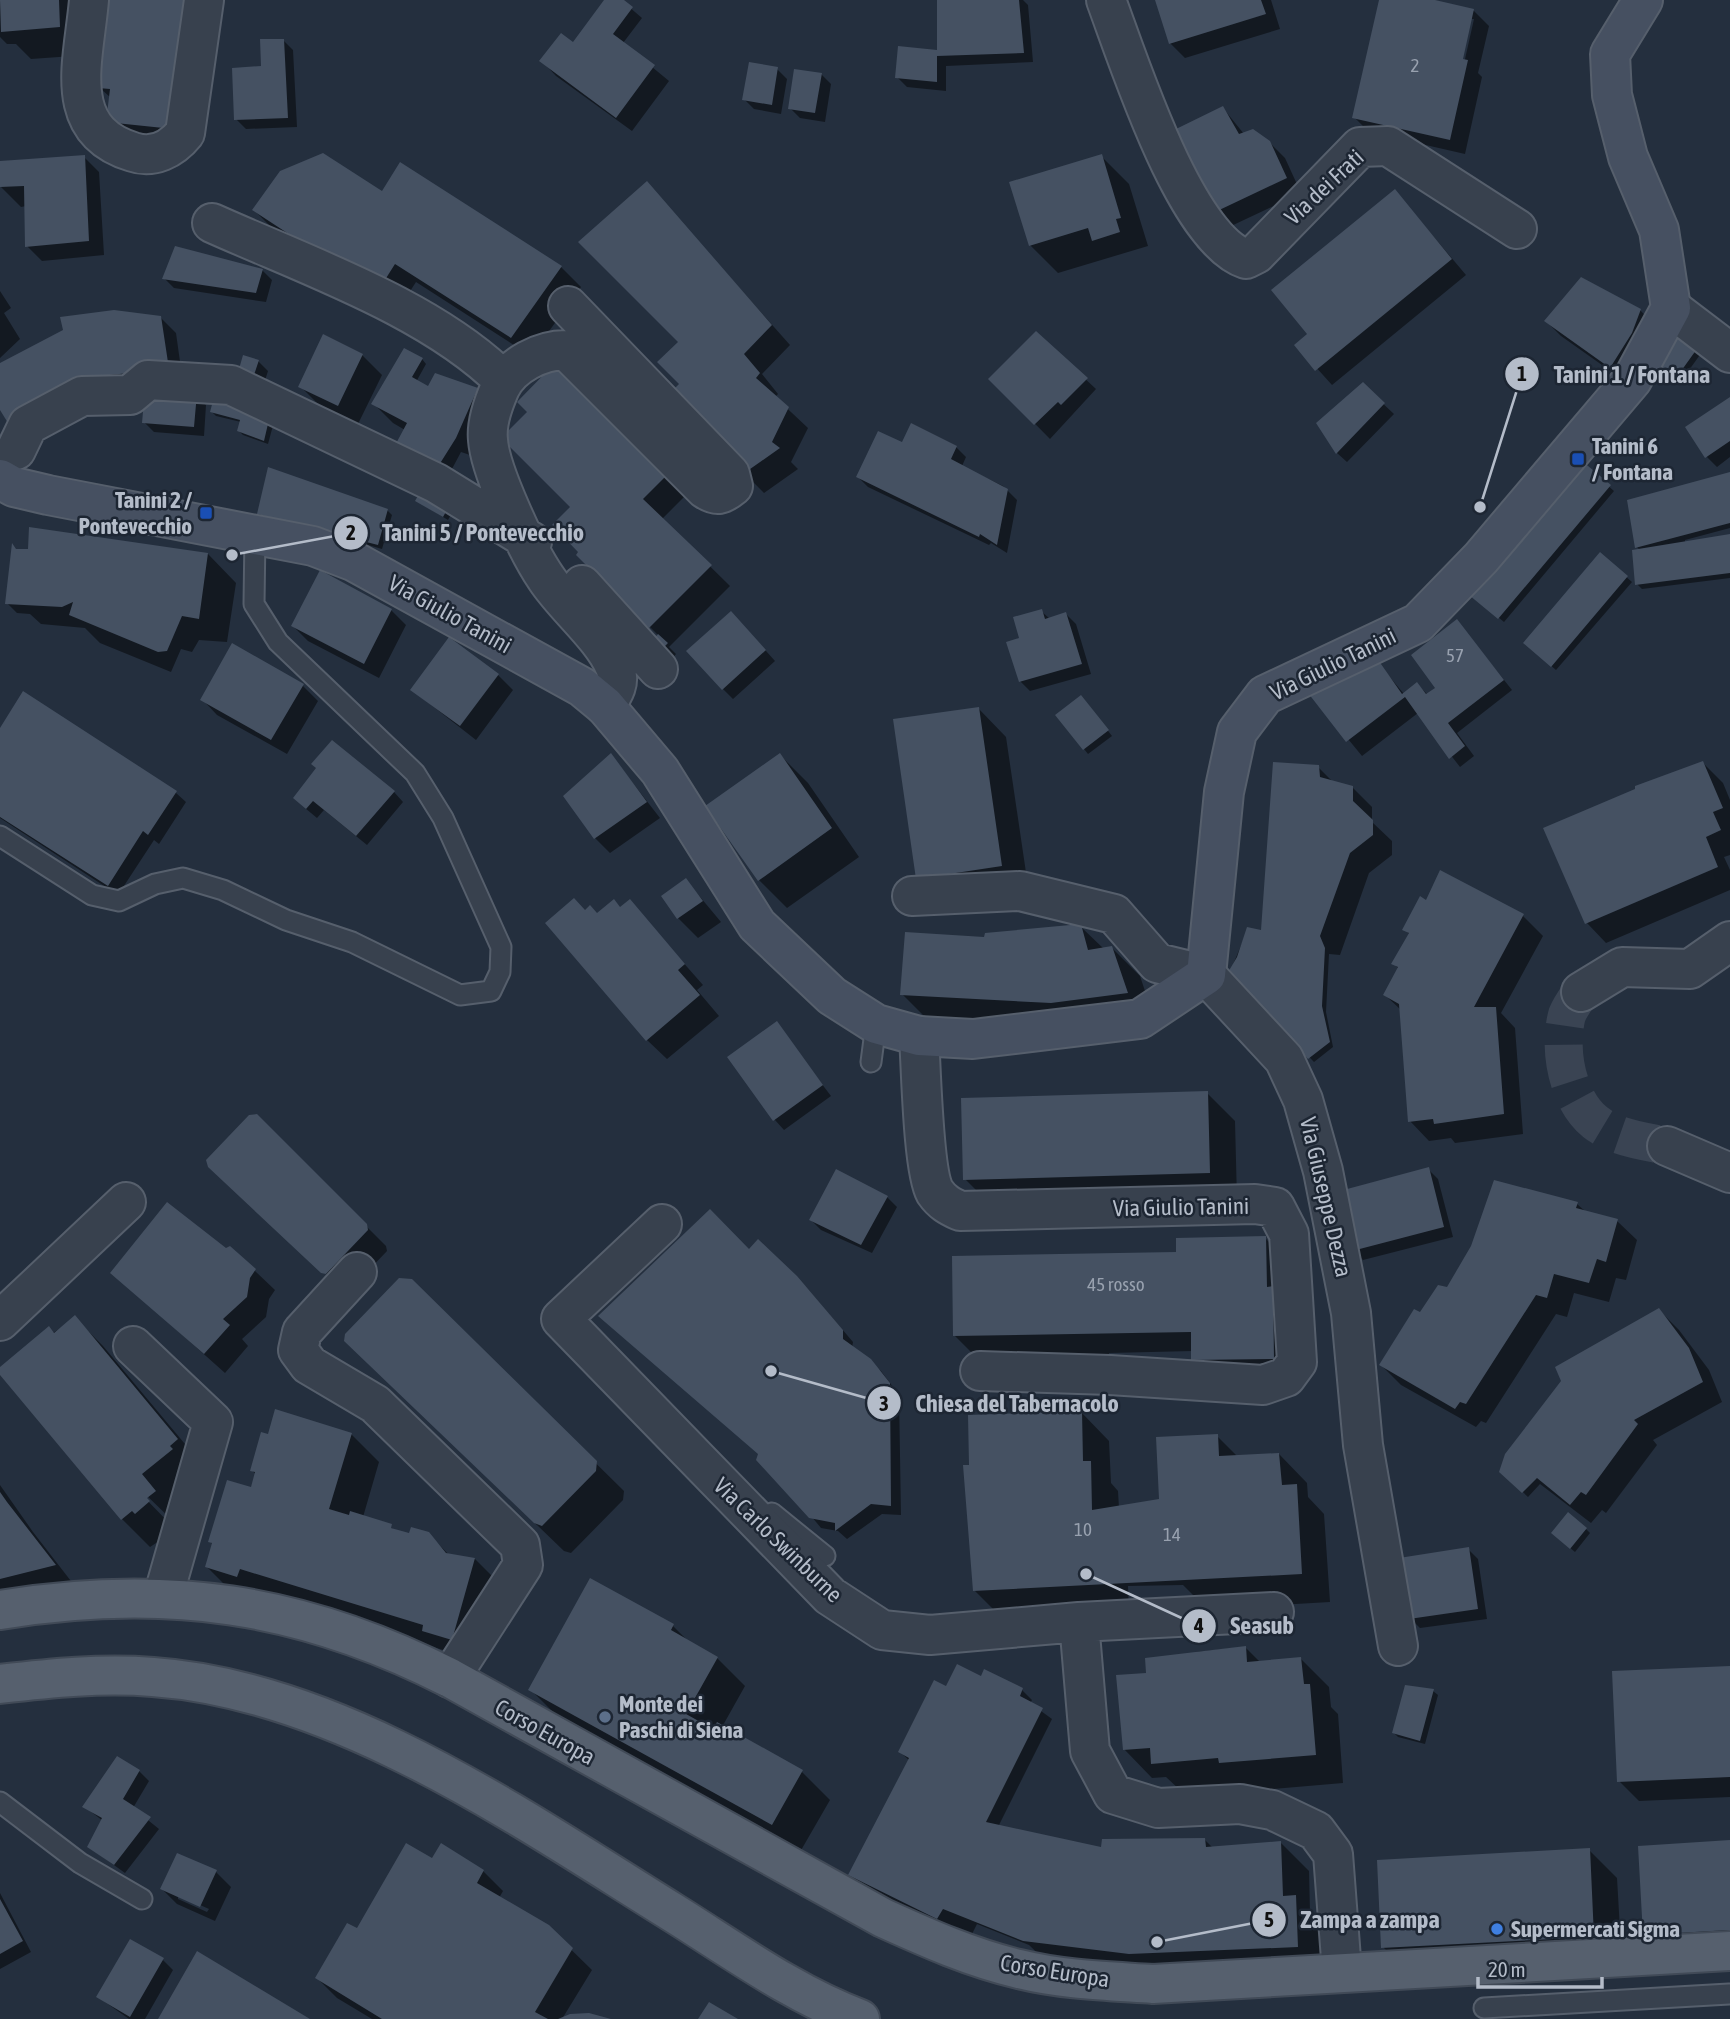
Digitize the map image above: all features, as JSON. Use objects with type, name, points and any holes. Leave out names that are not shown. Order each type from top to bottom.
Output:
[{"type":"main road","points":[[1643,0],[1610,54],[1612,95],[1628,157],[1659,230],[1671,308]]},
{"type":"main road","name":"Via Giulio Tanini","points":[[8,465],[14,487],[313,546],[355,562],[582,687],[605,706],[660,771],[757,925],[832,996],[876,1024],[919,1036],[972,1039],[1140,1019],[1206,975],[1224,792],[1237,732],[1265,695],[1418,623],[1482,558],[1632,380],[1671,308]]},
{"type":"main road","name":"Corso Europa","points":[[0,1610],[94,1598],[163,1597],[201,1600],[271,1613],[382,1647],[450,1678],[883,1918],[952,1948],[1019,1969],[1079,1979],[1153,1984],[1730,1951]]},
{"type":"main road","points":[[0,1684],[104,1676],[155,1677],[210,1686],[306,1710],[360,1734],[494,1802],[774,1975],[836,2010],[860,2019]]},
{"type":"street","points":[[89,0],[80,91],[87,118],[97,133],[110,145],[141,155],[168,148],[185,133],[204,0]]},
{"type":"street","name":"Via dei Frati","points":[[1106,0],[1162,150],[1210,229],[1236,256],[1246,259],[1256,254],[1360,147],[1388,146],[1517,229]]},
{"type":"street","points":[[212,223],[375,296],[466,347],[504,381]]},
{"type":"street","points":[[568,306],[730,474],[733,486],[723,495],[713,495],[705,489],[566,350],[538,356],[520,365],[504,381],[491,413],[488,442],[524,538],[545,578],[615,667],[616,690],[605,706]]},
{"type":"street","points":[[1671,308],[1730,353]]},
{"type":"street","name":"Via Giulio Tanini","points":[[8,465],[28,425],[82,396],[130,395],[148,380],[232,385],[436,483],[524,538]]},
{"type":"street","points":[[524,538],[549,550],[659,669]]},
{"type":"street","points":[[912,896],[1020,891],[1114,914],[1157,963],[1206,975]]},
{"type":"street","points":[[1581,992],[1622,967],[1690,968],[1730,942]]},
{"type":"street","name":"Via Giuseppe Dezza","points":[[1206,975],[1240,1008],[1284,1059],[1303,1100],[1323,1171],[1351,1313],[1363,1445],[1398,1646]]},
{"type":"street","name":"Via Giulio Tanini","points":[[919,1036],[928,1165],[934,1190],[946,1205],[960,1211],[1255,1205],[1275,1208],[1289,1234],[1297,1362],[1286,1377],[1263,1385],[1110,1375],[980,1371]]},
{"type":"street","points":[[1667,1146],[1730,1173]]},
{"type":"street","points":[[0,1321],[126,1202]]},
{"type":"street","name":"Via Carlo Swinburne","points":[[662,1224],[561,1319],[830,1596],[882,1630],[930,1635],[1079,1622],[1274,1612]]},
{"type":"street","points":[[356,1272],[302,1332],[298,1350],[309,1365],[375,1404],[520,1545],[523,1565],[450,1678]]},
{"type":"street","points":[[133,1346],[213,1422],[163,1597]]},
{"type":"street","points":[[1079,1622],[1090,1751],[1113,1794],[1158,1808],[1251,1806],[1272,1810],[1316,1831],[1334,1854],[1342,1972]]},
{"type":"lane","points":[[0,836],[92,895],[119,901],[155,884],[183,878],[223,890],[286,920],[363,947],[460,995],[491,991],[500,972],[501,947],[443,818],[415,773],[278,642],[254,604],[255,534]]},
{"type":"lane","points":[[871,1062],[876,1024]]},
{"type":"lane","name":"Via Carlo Swinburne","points":[[660,1421],[825,1556]]},
{"type":"lane","points":[[0,1802],[80,1863],[142,1899]]},
{"type":"lane","points":[[1484,2008],[1729,1994]]},
{"type":"building","points":[[0,0],[59,0],[60,27],[1,32]]},
{"type":"building","points":[[108,0],[188,0],[173,129],[106,122],[110,89],[98,88]]},
{"type":"building","points":[[604,0],[624,0],[633,7],[613,34],[655,65],[616,118],[539,61],[561,33],[573,42]]},
{"type":"building","points":[[937,0],[1019,0],[1024,53],[937,56],[937,82],[895,78],[898,46],[937,50]]},
{"type":"building","points":[[1155,0],[1261,0],[1266,14],[1169,44]]},
{"type":"building","points":[[1379,0],[1435,0],[1474,9],[1463,59],[1468,60],[1450,140],[1352,118]]},
{"type":"building","points":[[260,39],[284,39],[288,118],[234,120],[232,68],[261,66]]},
{"type":"building","points":[[749,62],[778,67],[772,105],[742,100]]},
{"type":"building","points":[[794,69],[822,73],[815,113],[788,109]]},
{"type":"building","points":[[1223,106],[1239,134],[1253,129],[1270,141],[1287,178],[1213,213],[1174,130]]},
{"type":"building","points":[[323,153],[382,191],[400,162],[562,266],[511,338],[395,264],[383,283],[350,274],[252,210],[280,171]]},
{"type":"building","points":[[1102,154],[1121,218],[1116,219],[1120,232],[1092,241],[1088,228],[1029,246],[1009,182]]},
{"type":"building","points":[[85,155],[89,241],[25,247],[24,186],[0,187],[0,161]]},
{"type":"building","points":[[647,181],[772,325],[744,354],[760,373],[756,378],[789,407],[772,442],[780,448],[743,474],[666,397],[679,384],[657,362],[678,342],[578,242]]},
{"type":"building","points":[[1395,189],[1452,259],[1315,371],[1294,345],[1307,334],[1271,290]]},
{"type":"building","points":[[175,246],[263,269],[256,293],[162,279]]},
{"type":"building","points":[[1581,277],[1641,309],[1632,333],[1610,368],[1544,321]]},
{"type":"building","points":[[114,310],[161,316],[169,369],[80,378],[8,423],[0,410],[0,363],[63,330],[60,317]]},
{"type":"building","points":[[1036,331],[1088,378],[1061,405],[1058,402],[1034,425],[988,379]]},
{"type":"building","points":[[323,334],[363,354],[338,406],[298,387]]},
{"type":"building","points":[[1672,334],[1699,346],[1674,381],[1654,364]]},
{"type":"building","points":[[404,348],[423,358],[412,377],[428,386],[435,373],[478,388],[456,438],[434,473],[392,451],[407,423],[371,404]]},
{"type":"building","points":[[243,355],[259,360],[250,387],[235,383]]},
{"type":"building","points":[[559,359],[671,471],[643,499],[712,565],[649,628],[576,555],[578,552],[552,525],[570,507],[501,438],[527,412],[517,402]]},
{"type":"building","points":[[1363,382],[1385,403],[1336,454],[1316,423]]},
{"type":"building","points":[[145,389],[197,393],[194,427],[142,423]]},
{"type":"building","points":[[214,397],[271,411],[264,441],[237,431],[240,420],[210,412]]},
{"type":"building","points":[[1730,397],[1730,441],[1705,458],[1685,427]]},
{"type":"building","points":[[911,423],[957,446],[951,459],[1008,489],[997,545],[980,534],[979,537],[856,477],[878,431],[902,442]]},
{"type":"building","points":[[1582,461],[1611,485],[1498,619],[1469,595]]},
{"type":"building","points":[[268,467],[388,509],[378,545],[257,514]]},
{"type":"building","points":[[1730,472],[1730,523],[1635,548],[1627,500]]},
{"type":"building","points":[[424,485],[452,501],[443,517],[415,501]]},
{"type":"building","points":[[29,527],[208,553],[199,619],[182,616],[167,651],[158,652],[69,615],[73,602],[62,607],[5,604],[12,543],[16,549],[28,549]]},
{"type":"building","points":[[1730,534],[1730,573],[1635,585],[1632,550]]},
{"type":"building","points":[[1600,552],[1628,576],[1551,667],[1523,643]]},
{"type":"building","points":[[320,570],[392,609],[364,664],[291,626]]},
{"type":"building","points":[[1042,609],[1045,619],[1066,612],[1082,664],[1019,682],[1006,642],[1019,638],[1013,617]]},
{"type":"building","points":[[731,611],[766,650],[722,690],[686,651]]},
{"type":"building","points":[[1457,619],[1504,680],[1448,723],[1465,746],[1449,759],[1405,697],[1346,742],[1305,689],[1374,654],[1402,694],[1417,682],[1426,694],[1435,688],[1411,655]]},
{"type":"building","points":[[658,634],[668,643],[656,655],[647,647]]},
{"type":"building","points":[[449,637],[499,674],[460,726],[410,690]]},
{"type":"building","points":[[232,643],[304,684],[271,740],[200,700]]},
{"type":"building","points":[[23,691],[177,791],[148,835],[143,831],[108,886],[0,817],[0,728]]},
{"type":"building","points":[[1081,695],[1109,730],[1083,750],[1055,715]]},
{"type":"building","points":[[979,707],[1002,866],[916,879],[893,719]]},
{"type":"building","points":[[332,740],[395,791],[356,836],[313,801],[306,809],[293,798],[316,768],[311,764]]},
{"type":"building","points":[[611,753],[647,802],[594,839],[563,796]]},
{"type":"building","points":[[780,753],[832,828],[758,881],[705,806]]},
{"type":"building","points":[[1703,761],[1723,808],[1713,812],[1721,830],[1706,837],[1718,867],[1585,924],[1543,828],[1635,789],[1635,786]]},
{"type":"building","points":[[1273,762],[1319,765],[1320,777],[1353,786],[1353,801],[1373,820],[1373,835],[1350,853],[1320,936],[1325,948],[1322,1006],[1330,1042],[1308,1059],[1227,974],[1237,957],[1247,927],[1261,930]]},
{"type":"building","points":[[1440,870],[1524,914],[1474,1007],[1496,1007],[1504,1114],[1434,1124],[1433,1119],[1408,1122],[1399,1004],[1383,995],[1398,967],[1391,964],[1409,933],[1402,930],[1420,896],[1426,900]]},
{"type":"building","points":[[686,878],[703,901],[677,919],[661,896]]},
{"type":"building","points":[[574,898],[585,910],[590,905],[597,913],[614,899],[620,907],[630,899],[685,964],[678,970],[700,995],[646,1041],[545,923]]},
{"type":"building","points":[[1081,924],[1088,950],[1112,946],[1128,993],[1051,1003],[900,995],[905,932],[984,937],[985,933]]},
{"type":"building","points":[[777,1021],[823,1085],[773,1121],[727,1057]]},
{"type":"building","points":[[1208,1091],[1210,1173],[963,1180],[961,1098]]},
{"type":"building","points":[[257,1114],[367,1224],[368,1230],[326,1274],[321,1273],[208,1167],[206,1160],[249,1115]]},
{"type":"building","points":[[1429,1167],[1444,1227],[1352,1251],[1336,1192]]},
{"type":"building","points":[[836,1169],[888,1196],[861,1245],[809,1220]]},
{"type":"building","points":[[1494,1180],[1578,1202],[1576,1208],[1618,1219],[1606,1262],[1597,1259],[1589,1283],[1554,1274],[1547,1298],[1536,1295],[1466,1404],[1460,1402],[1455,1409],[1379,1365],[1414,1309],[1420,1312],[1438,1285],[1447,1287],[1471,1246]]},
{"type":"building","points":[[167,1202],[226,1248],[230,1246],[256,1269],[250,1278],[247,1297],[223,1319],[230,1325],[204,1354],[110,1273]]},
{"type":"building","points":[[710,1209],[749,1249],[758,1239],[797,1276],[843,1330],[843,1339],[871,1359],[890,1383],[891,1506],[871,1504],[835,1531],[835,1523],[809,1518],[756,1460],[758,1454],[598,1316]]},
{"type":"building","points":[[1266,1236],[1267,1287],[1273,1286],[1274,1359],[1191,1360],[1191,1332],[953,1336],[952,1256],[1176,1252],[1176,1238]]},
{"type":"building","points":[[399,1278],[412,1279],[597,1461],[596,1471],[542,1526],[534,1523],[344,1341],[345,1334]]},
{"type":"building","points":[[1659,1308],[1689,1348],[1703,1382],[1634,1420],[1638,1424],[1586,1495],[1581,1492],[1570,1505],[1537,1478],[1522,1493],[1499,1472],[1505,1454],[1561,1381],[1555,1367]]},
{"type":"building","points":[[75,1315],[178,1439],[170,1446],[173,1449],[142,1474],[156,1491],[147,1498],[150,1501],[135,1514],[132,1511],[121,1520],[0,1375],[0,1367],[49,1326],[54,1333]]},
{"type":"building","points":[[275,1409],[352,1433],[329,1509],[349,1515],[350,1511],[392,1524],[391,1528],[409,1533],[411,1527],[429,1532],[446,1553],[475,1558],[452,1640],[422,1631],[423,1625],[240,1569],[237,1577],[205,1567],[212,1543],[208,1542],[227,1480],[251,1487],[255,1472],[250,1471],[261,1432],[268,1434]]},
{"type":"building","points":[[1082,1411],[1083,1461],[1091,1461],[1092,1510],[1159,1499],[1156,1437],[1218,1434],[1219,1456],[1279,1453],[1282,1485],[1297,1484],[1302,1574],[973,1591],[963,1465],[969,1465],[968,1415]]},
{"type":"building","points":[[0,1492],[7,1502],[56,1565],[0,1579]]},
{"type":"building","points":[[1568,1512],[1587,1528],[1570,1549],[1551,1533]]},
{"type":"building","points":[[1469,1547],[1478,1609],[1409,1619],[1399,1558]]},
{"type":"building","points":[[590,1578],[674,1624],[671,1630],[718,1657],[686,1714],[713,1729],[717,1722],[803,1770],[772,1825],[528,1690]]},
{"type":"building","points":[[1246,1646],[1247,1662],[1301,1657],[1304,1684],[1310,1684],[1316,1755],[1219,1763],[1218,1758],[1151,1764],[1150,1748],[1123,1750],[1116,1675],[1146,1673],[1145,1658]]},
{"type":"building","points":[[957,1664],[981,1676],[984,1669],[1023,1688],[1020,1696],[1043,1708],[986,1822],[1101,1847],[1102,1839],[1205,1838],[1206,1847],[1281,1841],[1283,1896],[1296,1895],[1298,1947],[1129,1954],[1023,1941],[943,1909],[937,1919],[848,1875],[909,1758],[898,1752],[934,1680],[946,1686]]},
{"type":"building","points":[[1730,1666],[1730,1777],[1617,1782],[1612,1671]]},
{"type":"building","points":[[1405,1685],[1434,1689],[1420,1741],[1392,1733]]},
{"type":"building","points":[[117,1756],[140,1770],[123,1799],[151,1817],[114,1865],[87,1847],[102,1818],[82,1807]]},
{"type":"building","points":[[1730,1840],[1730,1930],[1643,1935],[1638,1846]]},
{"type":"building","points":[[406,1843],[432,1858],[441,1843],[484,1870],[477,1883],[549,1925],[573,1948],[535,2012],[548,2019],[382,2019],[315,1978],[347,1923],[357,1928]]},
{"type":"building","points":[[1590,1848],[1594,1937],[1381,1948],[1377,1860]]},
{"type":"building","points":[[177,1853],[217,1870],[200,1907],[160,1889]]},
{"type":"building","points":[[0,1899],[23,1941],[0,1954]]},
{"type":"building","points":[[130,1939],[164,1958],[130,2017],[96,1997]]},
{"type":"building","points":[[197,1951],[310,2019],[158,2019]]},
{"type":"building","points":[[709,2002],[738,2019],[698,2019]]},
{"type":"building","points":[[589,2013],[611,2019],[558,2019],[570,2014]]},
{"type":"tunnel","points":[[1581,992],[1571,1006],[1564,1028],[1567,1073],[1578,1100],[1595,1122],[1611,1132],[1667,1146]]},
{"type":"place","name":"Tanini 6 / Fontana","points":[[1578,459]]},
{"type":"place","name":"Tanini 1 / Fontana","points":[[1480,507]]},
{"type":"place","name":"Tanini 2 / Pontevecchio","points":[[206,513]]},
{"type":"place","name":"Tanini 5 / Pontevecchio","points":[[232,555]]},
{"type":"place","name":"Chiesa del Tabernacolo","points":[[771,1371]]},
{"type":"place","name":"Seasub","points":[[1086,1574]]},
{"type":"place","name":"Monte dei Paschi di Siena","points":[[605,1717]]},
{"type":"place","name":"Supermercati Sigma","points":[[1497,1929]]},
{"type":"place","name":"Zampa a zampa","points":[[1157,1942]]}]
